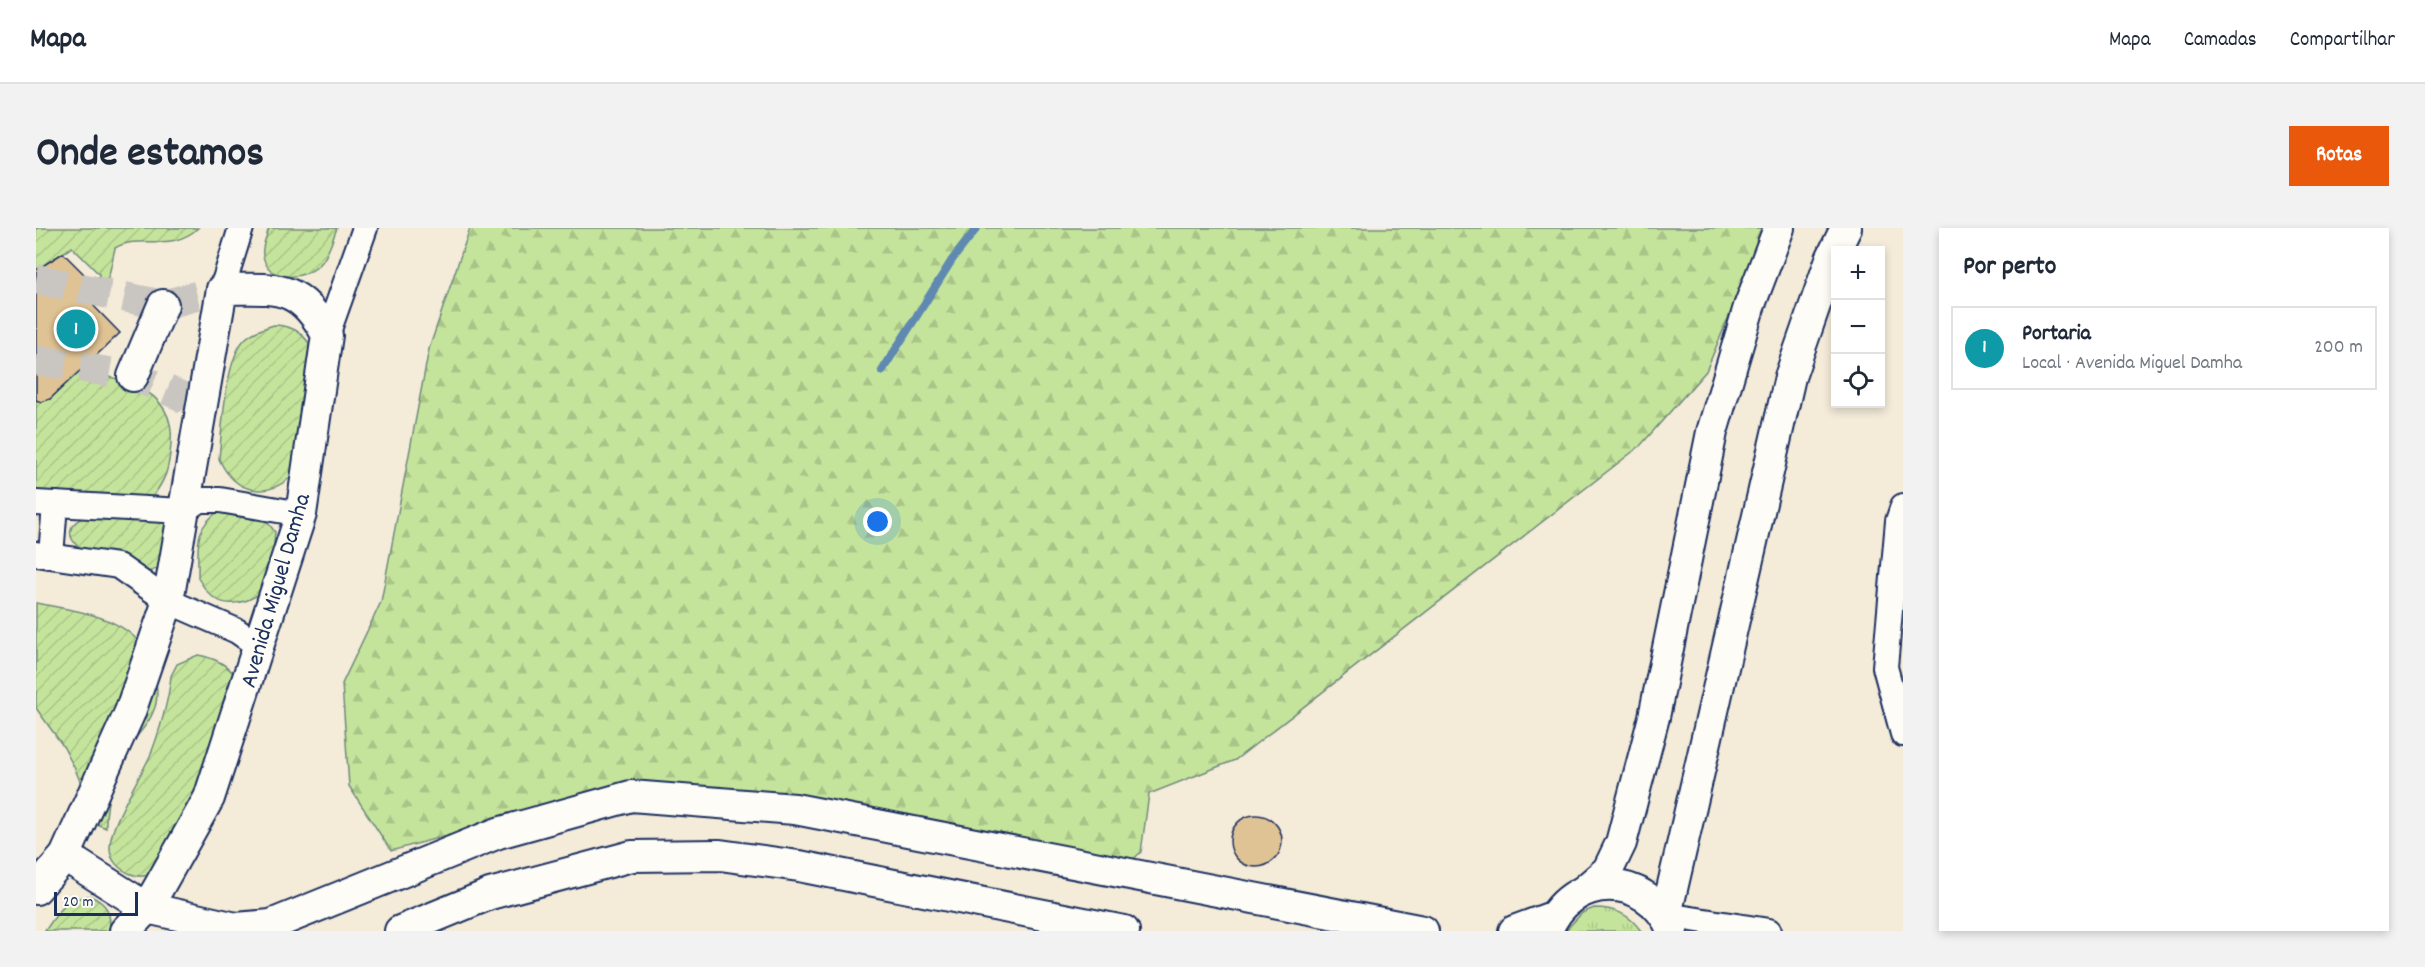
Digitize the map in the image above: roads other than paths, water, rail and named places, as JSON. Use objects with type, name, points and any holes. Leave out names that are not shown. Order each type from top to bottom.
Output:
[{"type":"street","points":[[36,889],[65,856],[130,712],[168,602],[222,289],[241,228]]},
{"type":"street","name":"Avenida Miguel Damha","points":[[125,931],[147,908],[209,798],[260,647],[301,513],[327,335],[365,228]]},
{"type":"street","points":[[1514,931],[1550,924],[1573,896],[1586,889],[1608,870],[1621,843],[1654,717],[1712,432],[1749,307],[1779,228]]},
{"type":"street","points":[[1669,923],[1790,377],[1831,260],[1846,228]]},
{"type":"street","points":[[222,289],[269,289],[293,293],[316,314],[327,335]]},
{"type":"street","points":[[133,376],[164,304]]},
{"type":"street","points":[[260,647],[237,631],[168,602],[118,566],[44,555],[45,503],[183,511],[199,500],[219,500],[301,513]]},
{"type":"street","points":[[1903,506],[1898,521],[1885,667],[1903,734]]},
{"type":"street","points":[[65,856],[147,908],[236,928],[271,925],[498,833],[631,796],[795,809],[1423,931]]},
{"type":"street","points":[[400,931],[490,894],[632,855],[709,855],[799,866],[1124,931]]},
{"type":"street","points":[[1586,889],[1608,885],[1630,888],[1650,899],[1669,923],[1764,931]]},
{"type":"waterway","points":[[882,371],[952,260],[977,228]]},
{"type":"tunnel","points":[[36,279],[163,305],[222,289]]},
{"type":"tunnel","points":[[36,360],[133,376],[186,398],[199,423]]},
{"type":"place","name":"Portaria","points":[[76,329]]}]
